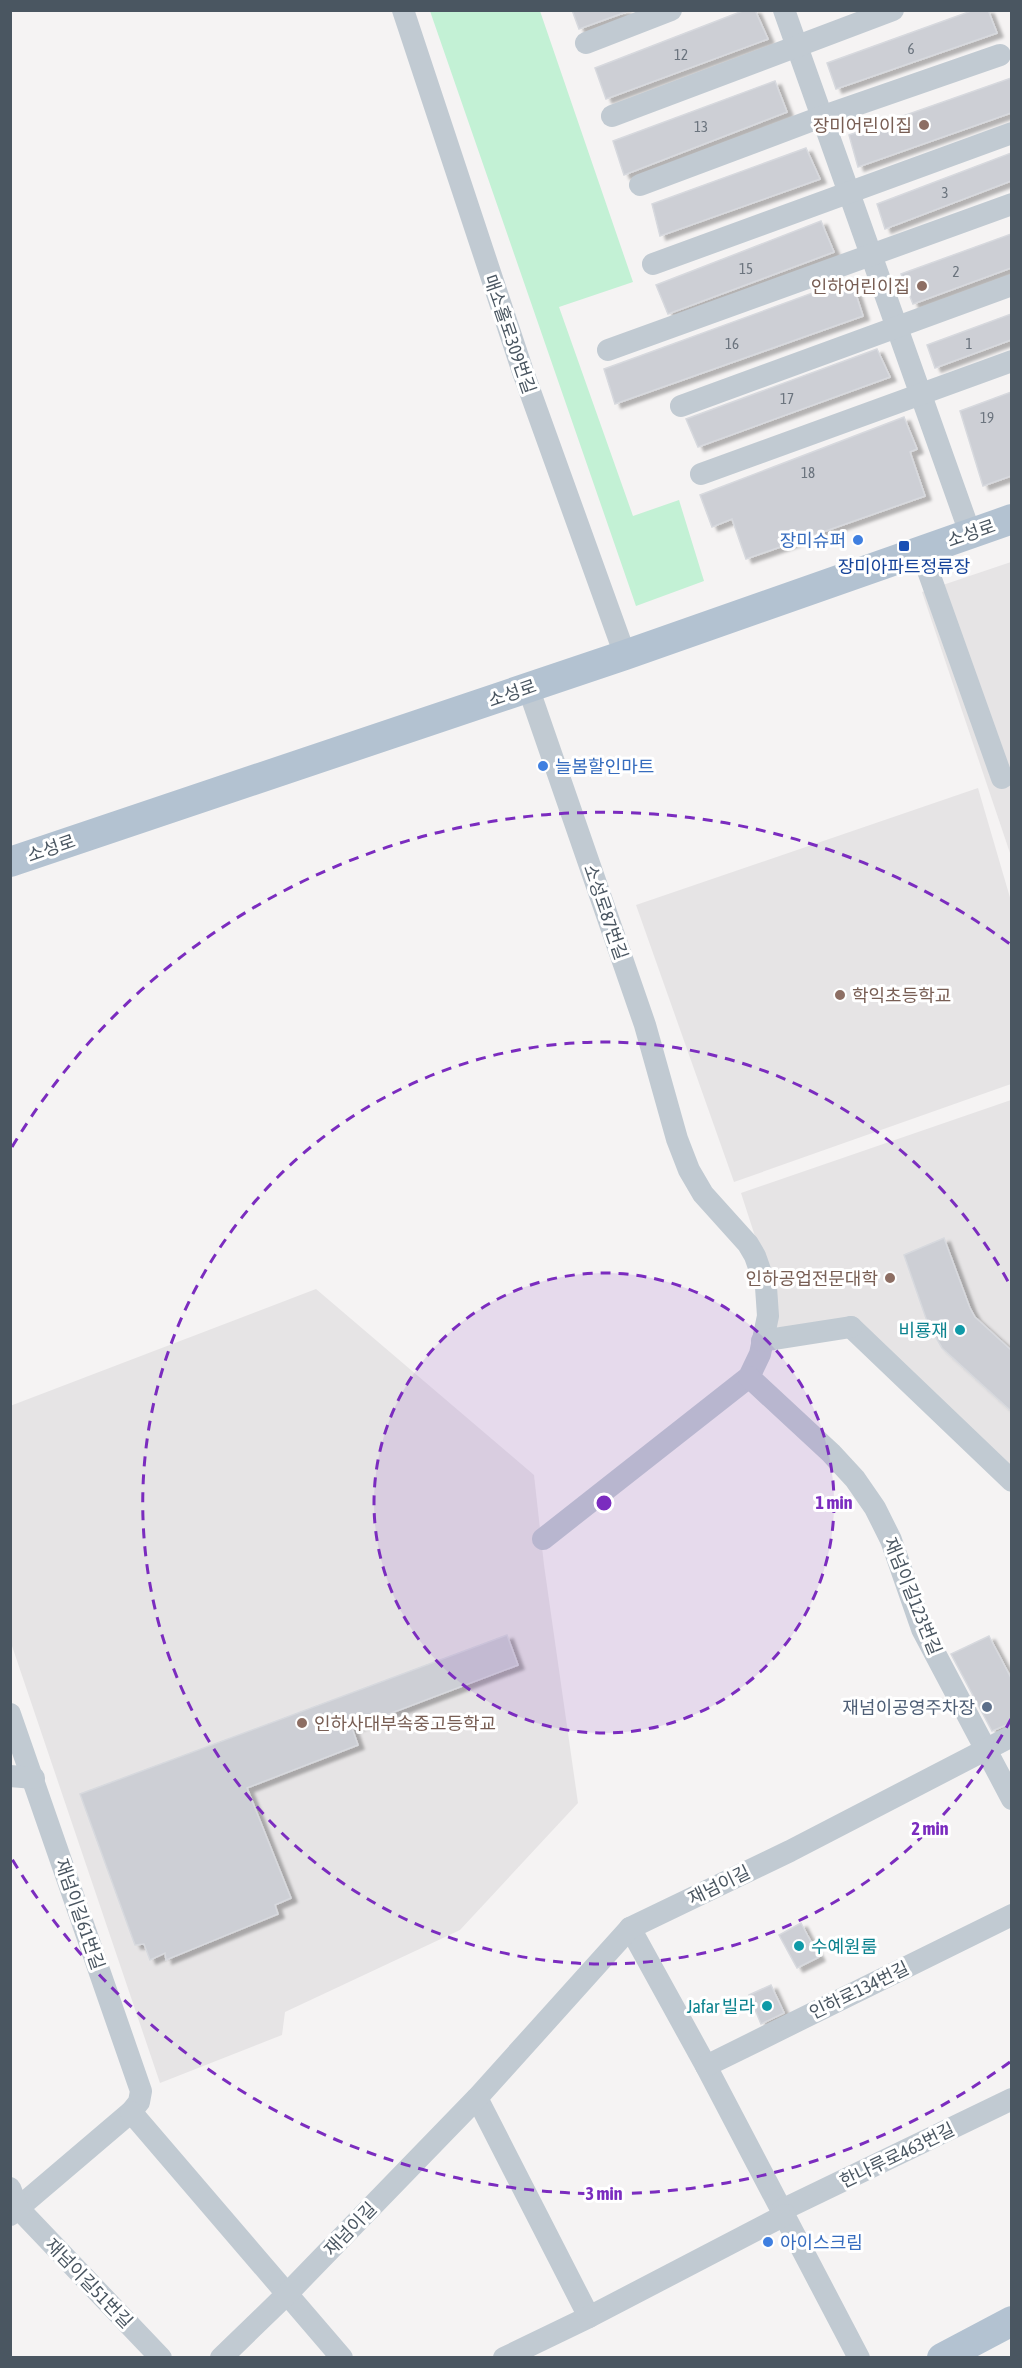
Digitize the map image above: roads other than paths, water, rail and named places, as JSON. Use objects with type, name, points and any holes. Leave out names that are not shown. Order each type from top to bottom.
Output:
[{"type":"main road","name":"소성로","points":[[10,862],[624,655],[1011,519]]},
{"type":"main road","points":[[942,2358],[1011,2321]]},
{"type":"street","name":"매소홀로309번길","points":[[403,10],[522,372],[624,655]]},
{"type":"street","points":[[586,43],[671,10]]},
{"type":"street","points":[[784,10],[970,534]]},
{"type":"street","points":[[612,116],[893,10]]},
{"type":"street","points":[[640,185],[821,117],[1000,55]]},
{"type":"street","points":[[653,264],[1011,132]]},
{"type":"street","points":[[608,350],[1011,204]]},
{"type":"street","points":[[681,406],[1011,285]]},
{"type":"street","points":[[700,474],[1011,361]]},
{"type":"street","points":[[921,550],[1002,778]]},
{"type":"street","name":"소성로87번길","points":[[528,687],[645,1025],[688,1170],[703,1194],[748,1244],[766,1287],[768,1316],[762,1341]]},
{"type":"street","points":[[543,1539],[749,1377],[760,1354],[762,1341],[850,1327],[1011,1481]]},
{"type":"street","name":"재넘이길123번길","points":[[749,1377],[831,1453],[855,1479],[875,1508],[891,1540],[922,1629],[1011,1799]]},
{"type":"street","name":"재넘이길61번길","points":[[10,1714],[141,2091],[139,2102],[131,2112]]},
{"type":"street","name":"재넘이길","points":[[220,2358],[287,2294],[477,2098],[630,1928],[790,1851],[1011,1736]]},
{"type":"street","points":[[10,1776],[34,1778]]},
{"type":"street","name":"인하로134번길","points":[[706,2066],[1011,1914]]},
{"type":"street","points":[[630,1928],[706,2066],[860,2358]]},
{"type":"street","points":[[477,2098],[589,2317]]},
{"type":"street","name":"한나루로463번길","points":[[504,2358],[589,2317],[783,2212],[1011,2099]]},
{"type":"street","points":[[13,2204],[131,2112],[342,2358]]},
{"type":"street","name":"재넘이길51번길","points":[[13,2204],[161,2358]]},
{"type":"place","name":"장미어린이집","points":[[924,125]]},
{"type":"place","name":"인하어린이집","points":[[922,286]]},
{"type":"place","name":"장미슈퍼","points":[[858,540]]},
{"type":"place","name":"장미아파트정류장","points":[[904,546]]},
{"type":"place","name":"늘봄할인마트","points":[[543,766]]},
{"type":"place","name":"학익초등학교","points":[[840,995]]},
{"type":"place","name":"인하공업전문대학","points":[[890,1278]]},
{"type":"place","name":"비룡재","points":[[960,1330]]},
{"type":"place","name":"재넘이공영주차장","points":[[987,1707]]},
{"type":"place","name":"인하사대부속중고등학교","points":[[302,1723]]},
{"type":"place","name":"수예원룸","points":[[799,1946]]},
{"type":"place","name":"Jafar 빌라","points":[[767,2006]]},
{"type":"place","name":"아이스크림","points":[[768,2242]]}]
